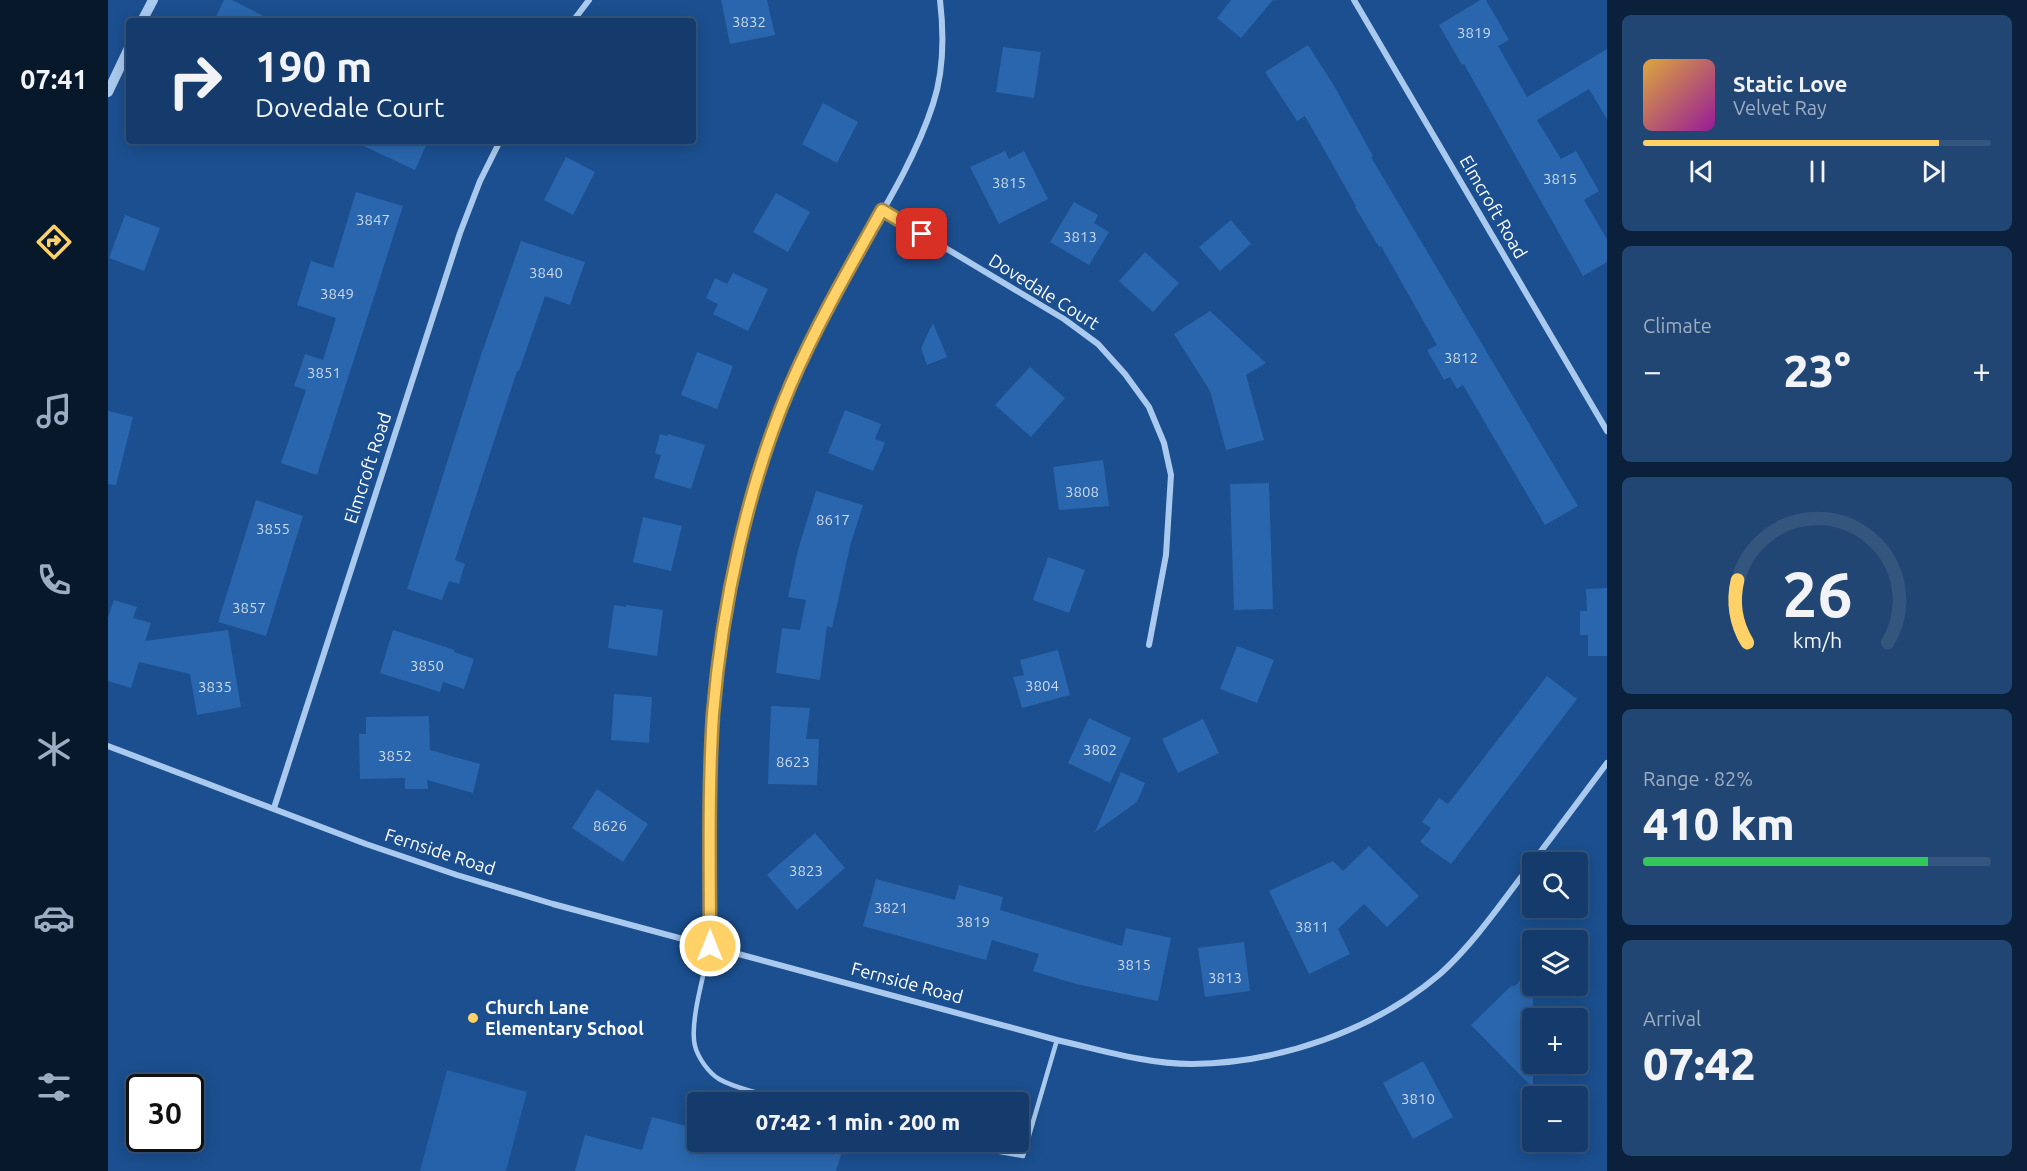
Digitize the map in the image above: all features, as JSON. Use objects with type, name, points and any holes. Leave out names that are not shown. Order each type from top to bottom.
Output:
[{"type":"street","points":[[144,18],[153,0]]},
{"type":"street","points":[[575,18],[589,0]]},
{"type":"street","points":[[710,946],[710,794],[714,713],[723,633],[737,556],[760,471],[791,385],[828,307],[917,145],[934,102],[942,56],[940,0]]},
{"type":"street","name":"Elmcroft Road","points":[[1354,0],[1607,430]]},
{"type":"street","points":[[108,92],[126,54]]},
{"type":"street","name":"Elmcroft Road","points":[[274,808],[460,233],[480,181],[498,144]]},
{"type":"street","name":"Dovedale Court","points":[[882,210],[1064,319],[1098,344],[1125,374],[1149,407],[1164,443],[1171,475],[1166,555],[1149,645]]},
{"type":"street","name":"Fernside Road","points":[[108,746],[366,844],[553,904],[1057,1040],[1141,1059],[1190,1064],[1244,1060],[1301,1047],[1346,1032],[1393,1007],[1440,974],[1485,926],[1607,764]]},
{"type":"lane","points":[[710,946],[694,1024],[694,1046],[703,1064],[719,1079],[760,1092]]},
{"type":"lane","points":[[1029,1136],[1057,1040]]},
{"type":"lane","points":[[1000,1152],[1023,1156],[1024,1152]]},
{"type":"shaded area","points":[[447,1070],[527,1092],[506,1171],[420,1171]]},
{"type":"building","points":[[224,0],[232,0],[267,18],[215,18]]},
{"type":"building","points":[[721,0],[767,0],[775,35],[730,44]]},
{"type":"building","points":[[1231,0],[1273,0],[1241,38],[1217,18]]},
{"type":"building","points":[[1480,0],[1486,0],[1509,40],[1498,46],[1527,97],[1607,49],[1607,119],[1589,89],[1537,120],[1561,159],[1576,151],[1599,191],[1584,200],[1607,239],[1607,262],[1583,276],[1464,64],[1462,65],[1439,25]]},
{"type":"building","points":[[1308,45],[1333,84],[1373,156],[1371,157],[1578,506],[1545,525],[1463,385],[1457,389],[1450,377],[1444,380],[1427,350],[1437,345],[1381,246],[1379,247],[1355,207],[1305,116],[1297,121],[1265,72]]},
{"type":"building","points":[[1003,47],[1041,52],[1034,98],[996,92]]},
{"type":"building","points":[[823,103],[858,122],[837,163],[802,144]]},
{"type":"building","points":[[359,144],[427,144],[415,170]]},
{"type":"building","points":[[1005,151],[1009,159],[1024,151],[1048,199],[999,224],[970,167]]},
{"type":"building","points":[[566,157],[595,172],[573,215],[544,200]]},
{"type":"building","points":[[356,192],[403,206],[317,475],[281,463],[306,390],[294,386],[305,354],[323,360],[336,318],[297,305],[311,261],[333,268]]},
{"type":"building","points":[[776,193],[810,212],[788,252],[753,232]]},
{"type":"building","points":[[1074,202],[1098,215],[1094,223],[1109,232],[1089,265],[1050,242]]},
{"type":"building","points":[[125,215],[160,228],[144,271],[109,258]]},
{"type":"building","points":[[1231,220],[1251,244],[1220,271],[1199,247]]},
{"type":"building","points":[[521,241],[585,262],[570,305],[545,296],[519,371],[517,371],[455,560],[465,564],[459,584],[449,581],[442,600],[407,589],[480,358]]},
{"type":"building","points":[[1145,252],[1179,283],[1153,312],[1119,281]]},
{"type":"building","points":[[733,273],[768,289],[748,331],[713,314],[718,304],[706,298],[715,278],[727,284]]},
{"type":"building","points":[[1210,311],[1266,363],[1246,375],[1264,440],[1226,450],[1210,391],[1174,334]]},
{"type":"building","points":[[933,323],[947,357],[927,365],[921,348]]},
{"type":"building","points":[[697,352],[733,366],[717,409],[681,395]]},
{"type":"building","points":[[1030,367],[1065,398],[1031,437],[995,405]]},
{"type":"building","points":[[845,410],[881,424],[875,439],[885,443],[873,471],[828,453]]},
{"type":"building","points":[[108,411],[133,417],[116,485],[108,484]]},
{"type":"building","points":[[660,434],[667,436],[668,434],[705,445],[691,489],[654,478],[661,455],[655,453]]},
{"type":"building","points":[[1103,460],[1109,506],[1059,510],[1053,467]]},
{"type":"building","points":[[1269,483],[1273,609],[1234,610],[1230,484]]},
{"type":"building","points":[[816,491],[863,505],[850,546],[832,628],[827,626],[820,680],[776,673],[782,628],[800,630],[806,600],[788,597],[798,550]]},
{"type":"building","points":[[256,500],[303,516],[266,636],[218,622]]},
{"type":"building","points":[[643,517],[682,526],[671,571],[633,562]]},
{"type":"building","points":[[1048,557],[1085,570],[1069,613],[1033,600]]},
{"type":"building","points":[[1607,588],[1607,656],[1588,656],[1588,635],[1580,635],[1580,611],[1587,611],[1586,589]]},
{"type":"building","points":[[114,600],[137,607],[133,618],[151,623],[145,641],[228,630],[241,707],[197,715],[190,674],[139,662],[131,688],[108,681],[108,618]]},
{"type":"building","points":[[614,605],[663,610],[657,656],[608,648]]},
{"type":"building","points":[[393,630],[455,650],[454,652],[474,659],[464,689],[443,682],[440,692],[380,673]]},
{"type":"building","points":[[1237,646],[1274,660],[1257,703],[1220,689]]},
{"type":"building","points":[[1058,650],[1070,695],[1022,708],[1013,677],[1024,675],[1020,660]]},
{"type":"building","points":[[1547,676],[1577,699],[1451,864],[1420,842],[1431,828],[1422,822],[1439,798],[1448,804]]},
{"type":"building","points":[[614,694],[652,697],[649,743],[611,740]]},
{"type":"building","points":[[771,706],[810,708],[806,739],[819,739],[817,785],[768,784]]},
{"type":"building","points":[[429,716],[430,750],[480,764],[473,793],[427,780],[428,789],[405,789],[405,778],[360,779],[359,734],[366,734],[366,717]]},
{"type":"building","points":[[1089,718],[1131,738],[1110,783],[1068,763]]},
{"type":"building","points":[[1203,719],[1219,753],[1178,773],[1162,739]]},
{"type":"building","points":[[1121,772],[1145,783],[1137,802],[1095,832]]},
{"type":"building","points":[[597,789],[648,824],[623,862],[572,828]]},
{"type":"building","points":[[815,833],[845,868],[797,910],[767,875]]},
{"type":"building","points":[[1369,846],[1419,896],[1387,927],[1364,904],[1338,929],[1350,954],[1309,974],[1269,891],[1333,861],[1343,871]]},
{"type":"building","points":[[876,879],[955,900],[959,885],[1003,897],[1000,910],[1122,946],[1126,928],[1171,938],[1158,1001],[1076,984],[1033,971],[1039,954],[992,940],[986,960],[863,926]]},
{"type":"building","points":[[1244,942],[1250,991],[1205,997],[1198,948]]},
{"type":"building","points":[[1522,978],[1522,996],[1533,996],[1533,1008],[1522,1008],[1522,1074],[1533,1074],[1533,1086],[1471,1025],[1511,986],[1515,986]]},
{"type":"building","points":[[1423,1061],[1453,1117],[1413,1139],[1383,1083]]},
{"type":"building","points":[[652,1117],[687,1126],[687,1152],[842,1152],[836,1171],[575,1171],[585,1135],[642,1150]]},
{"type":"place","name":"Church Lane Elementary School","points":[[473,1018]]},
{"type":"route","points":[[710,946],[710,794],[714,713],[723,633],[737,556],[760,471],[791,385],[828,307],[882,210],[922,234]]}]
